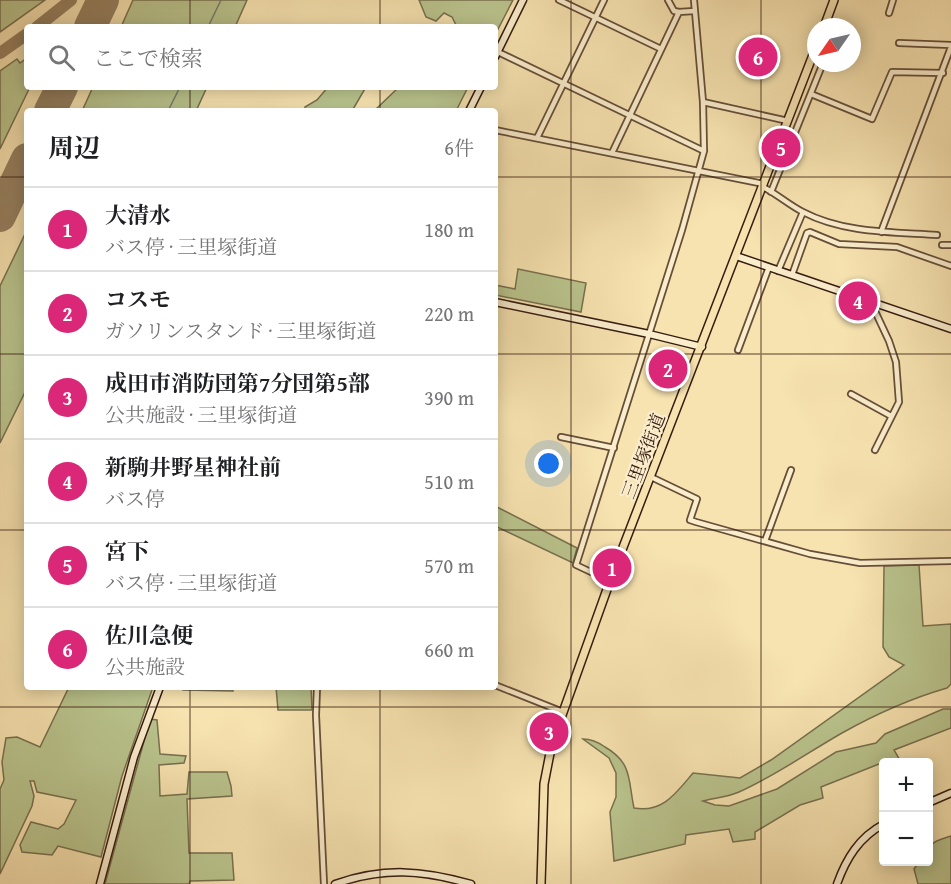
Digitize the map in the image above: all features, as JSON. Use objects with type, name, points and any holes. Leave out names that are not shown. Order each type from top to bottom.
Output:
[{"type":"main road","points":[[827,18],[834,0]]},
{"type":"main road","name":"三里塚街道","points":[[541,884],[545,772],[552,743],[610,581],[807,71]]},
{"type":"street","points":[[498,50],[523,0]]},
{"type":"street","points":[[559,0],[661,50]]},
{"type":"street","points":[[537,138],[604,0]]},
{"type":"street","points":[[668,0],[674,11],[694,11]]},
{"type":"street","points":[[610,581],[576,565],[682,230],[704,151],[704,102],[694,0]]},
{"type":"street","points":[[889,13],[893,0]]},
{"type":"street","points":[[612,153],[679,12]]},
{"type":"street","points":[[881,232],[942,73],[949,62],[951,46],[899,43]]},
{"type":"street","points":[[498,55],[564,83],[704,151]]},
{"type":"street","points":[[771,192],[820,72]]},
{"type":"street","points":[[811,94],[872,119],[892,72],[942,73]]},
{"type":"street","points":[[470,108],[480,90]]},
{"type":"street","points":[[704,102],[788,121]]},
{"type":"street","points":[[498,131],[698,170],[763,186],[803,212],[842,225],[881,232],[937,235]]},
{"type":"street","points":[[778,271],[803,212]]},
{"type":"street","points":[[792,275],[807,233],[810,232],[839,244],[897,247],[951,266]]},
{"type":"street","points":[[942,245],[951,245]]},
{"type":"street","points":[[736,256],[951,329]]},
{"type":"street","points":[[738,350],[769,267]]},
{"type":"street","points":[[498,303],[702,346]]},
{"type":"street","points":[[875,304],[874,309],[896,362],[899,402],[875,450]]},
{"type":"street","points":[[850,394],[891,416]]},
{"type":"street","points":[[561,437],[614,448]]},
{"type":"street","points":[[765,541],[791,470]]},
{"type":"street","points":[[651,477],[698,499],[690,520],[810,554],[860,563],[951,561]]},
{"type":"street","points":[[498,686],[563,712]]},
{"type":"street","points":[[100,884],[134,757],[159,690]]},
{"type":"street","points":[[317,690],[316,715],[324,884]]},
{"type":"street","points":[[933,801],[951,792]]},
{"type":"street","points":[[837,884],[852,851],[867,835],[879,827]]},
{"type":"street","points":[[335,884],[359,876],[397,871],[430,874],[471,884]]},
{"type":"green space","points":[[0,0],[45,0],[0,32]]},
{"type":"green space","points":[[133,0],[247,0],[236,24],[122,24]]},
{"type":"green space","points":[[419,0],[513,0],[498,29],[498,24],[456,24],[452,17],[444,13],[436,21],[426,17]]},
{"type":"green space","points":[[17,59],[20,63],[24,60],[24,90],[29,90],[0,149],[0,71]]},
{"type":"green space","points":[[92,90],[206,90],[197,108],[83,108]]},
{"type":"green space","points":[[325,90],[364,90],[354,108],[305,108],[317,100]]},
{"type":"green space","points":[[396,90],[466,90],[458,108],[377,108]]},
{"type":"green space","points":[[24,236],[24,394],[0,443],[0,286]]},
{"type":"green space","points":[[518,269],[586,283],[581,312],[498,296],[498,286],[515,289]]},
{"type":"green space","points":[[498,508],[577,548],[573,563],[498,527]]},
{"type":"green space","points":[[919,565],[923,626],[951,624],[951,684],[947,688],[906,702],[867,720],[739,792],[703,801],[729,806],[777,789],[836,752],[876,743],[885,734],[943,709],[951,709],[951,728],[894,750],[899,758],[879,758],[879,764],[821,787],[823,798],[800,805],[755,832],[755,839],[733,842],[729,829],[686,835],[685,844],[614,861],[610,812],[616,797],[616,773],[609,758],[583,739],[600,744],[620,759],[628,773],[634,808],[653,807],[668,800],[693,773],[740,778],[771,760],[904,665],[889,657],[883,647],[884,566]]},
{"type":"green space","points":[[68,690],[152,690],[122,776],[101,857],[58,846],[52,855],[22,852],[20,845],[31,822],[58,829],[64,824],[76,800],[37,792],[34,781],[30,781],[34,796],[32,806],[0,874],[0,789],[4,780],[2,762],[6,738],[17,737],[40,747]]},
{"type":"green space","points":[[183,690],[233,690],[233,691]]},
{"type":"green space","points":[[276,690],[311,690],[312,710],[278,710]]},
{"type":"green space","points":[[150,719],[157,720],[160,754],[186,756],[184,763],[159,765],[160,796],[187,794],[189,772],[227,772],[232,796],[187,799],[189,853],[232,853],[234,880],[190,881],[189,884],[105,884]]},
{"type":"green space","points":[[951,836],[951,884],[918,884],[914,869],[916,866],[933,866],[933,843]]},
{"type":"waterway","points":[[209,24],[221,0]]},
{"type":"waterway","points":[[170,108],[178,90]]},
{"type":"taxiway","points":[[41,24],[71,0]]},
{"type":"taxiway","points":[[0,53],[24,36]]},
{"type":"taxiway","points":[[0,208],[10,194]]},
{"type":"runway","points":[[91,24],[103,0]]},
{"type":"runway","points":[[52,108],[60,90]]},
{"type":"runway","points":[[0,216],[24,165]]},
{"type":"place","name":"佐川急便","points":[[758,57]]},
{"type":"place","name":"宮下","points":[[781,148]]},
{"type":"place","name":"新駒井野星神社前","points":[[858,301]]},
{"type":"place","name":"コスモ","points":[[668,369]]},
{"type":"place","name":"大清水","points":[[612,568]]},
{"type":"place","name":"成田市消防団第7分団第5部","points":[[549,732]]}]
